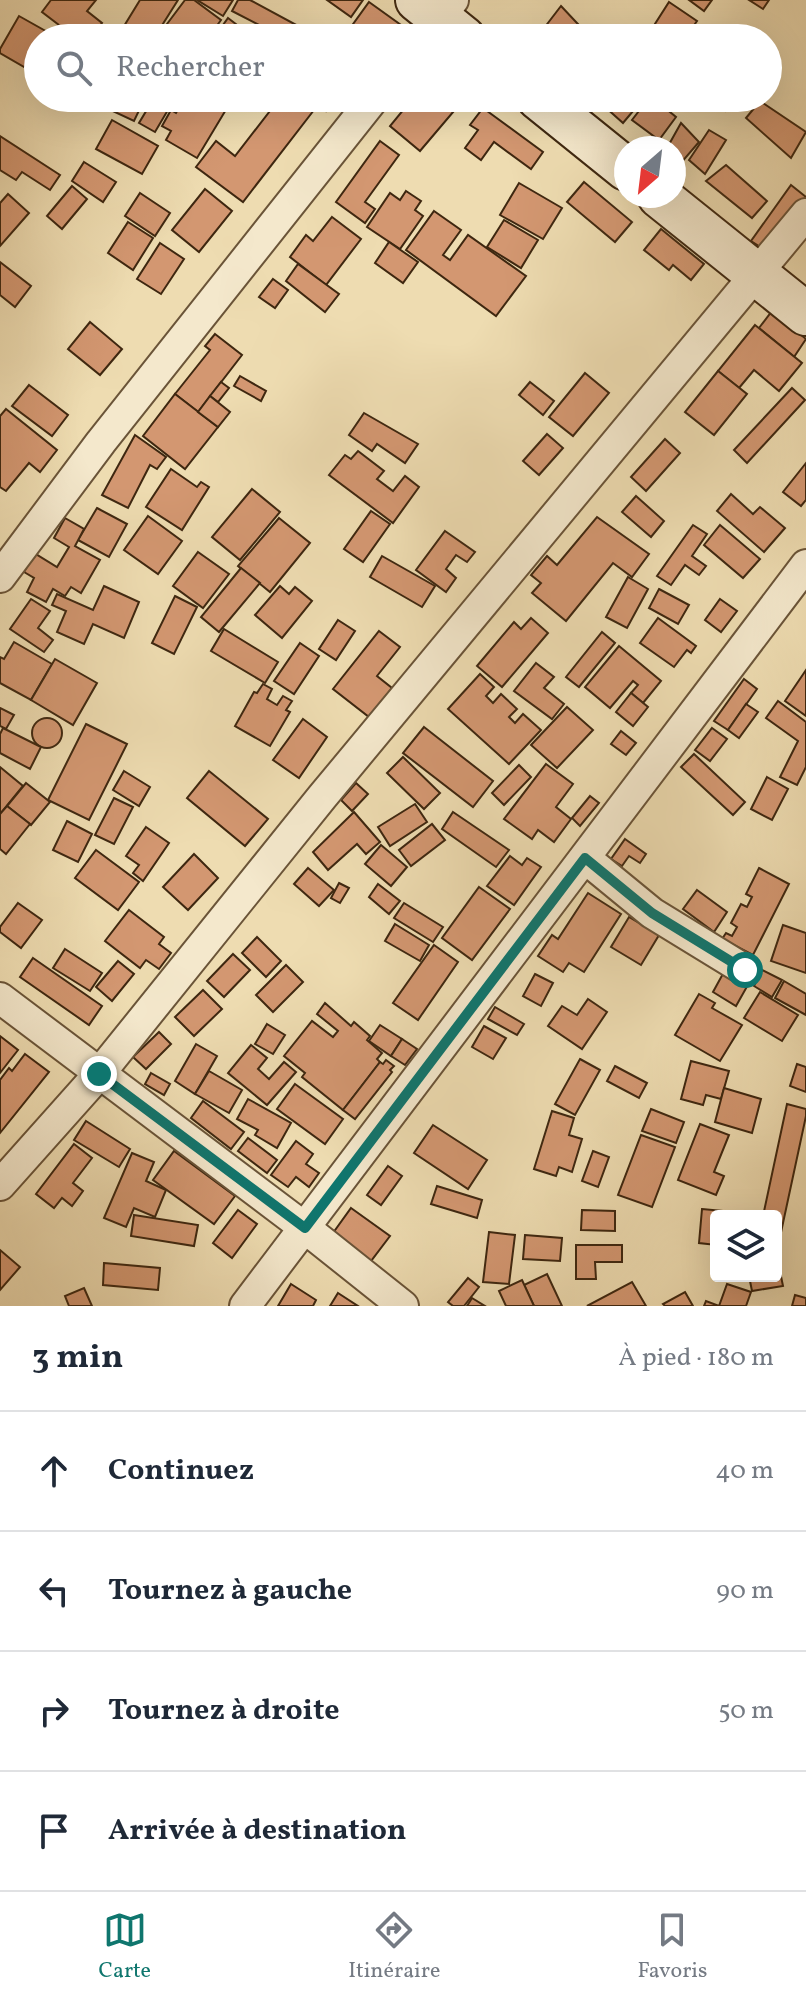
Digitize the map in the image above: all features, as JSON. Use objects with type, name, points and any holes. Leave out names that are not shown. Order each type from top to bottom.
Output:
[{"type":"street","points":[[0,577],[101,442],[363,112]]},
{"type":"street","points":[[555,112],[614,159]]},
{"type":"street","points":[[674,208],[806,314]]},
{"type":"street","points":[[0,1185],[99,1074],[332,785],[806,214]]},
{"type":"street","points":[[245,1306],[806,565]]},
{"type":"street","points":[[585,858],[652,913],[745,970]]},
{"type":"street","points":[[0,998],[305,1228],[403,1306]]},
{"type":"building","points":[[51,0],[96,0],[87,11],[102,23],[58,24],[42,12]]},
{"type":"building","points":[[140,0],[178,0],[163,24],[125,24]]},
{"type":"building","points":[[185,0],[194,0],[221,20],[218,24],[167,24]]},
{"type":"building","points":[[197,0],[233,0],[223,16]]},
{"type":"building","points":[[238,0],[250,0],[294,24],[257,24],[232,11]]},
{"type":"building","points":[[327,0],[363,0],[351,17]]},
{"type":"building","points":[[689,0],[712,0],[704,11]]},
{"type":"building","points":[[749,0],[769,0],[763,9]]},
{"type":"building","points":[[369,2],[400,24],[353,24]]},
{"type":"building","points":[[669,2],[697,21],[695,24],[655,24]]},
{"type":"building","points":[[561,6],[578,24],[547,24]]},
{"type":"building","points":[[19,16],[33,24],[24,24],[24,67],[0,53]]},
{"type":"building","points":[[115,112],[138,112],[134,121]]},
{"type":"building","points":[[146,112],[167,112],[155,132],[139,123]]},
{"type":"building","points":[[170,112],[225,112],[197,158],[166,140],[171,131],[162,126]]},
{"type":"building","points":[[269,112],[312,112],[243,202],[196,167],[216,141],[235,156]]},
{"type":"building","points":[[402,112],[453,112],[420,151],[390,126]]},
{"type":"building","points":[[480,112],[488,112],[543,152],[531,169],[494,142],[481,160],[465,148],[478,130],[470,125]]},
{"type":"building","points":[[611,112],[632,112],[623,123]]},
{"type":"building","points":[[638,112],[670,112],[676,117],[662,136],[654,136],[632,120]]},
{"type":"building","points":[[751,112],[776,112],[806,132],[791,158],[746,118]]},
{"type":"building","points":[[112,120],[158,146],[142,174],[96,149]]},
{"type":"building","points":[[681,123],[699,142],[686,157],[686,136],[674,136]]},
{"type":"building","points":[[709,130],[726,140],[705,174],[689,160]]},
{"type":"building","points":[[0,136],[60,175],[50,190],[22,172],[16,180],[0,170]]},
{"type":"building","points":[[380,141],[399,155],[365,202],[375,209],[365,223],[336,202]]},
{"type":"building","points":[[84,162],[116,182],[103,202],[72,181]]},
{"type":"building","points":[[726,165],[767,201],[752,218],[706,181]]},
{"type":"building","points":[[584,182],[632,222],[615,242],[567,202]]},
{"type":"building","points":[[519,183],[562,208],[543,239],[500,215]]},
{"type":"building","points":[[791,185],[806,200],[771,254],[751,241]]},
{"type":"building","points":[[72,186],[87,199],[62,229],[47,216]]},
{"type":"building","points":[[205,189],[232,211],[199,252],[172,230]]},
{"type":"building","points":[[406,191],[421,201],[415,210],[423,216],[400,249],[367,227],[390,193],[400,200]]},
{"type":"building","points":[[140,193],[170,213],[155,236],[125,216]]},
{"type":"building","points":[[8,194],[29,213],[0,246],[0,203]]},
{"type":"building","points":[[434,211],[461,230],[443,255],[450,260],[468,235],[526,276],[496,316],[406,250]]},
{"type":"building","points":[[332,217],[361,239],[326,285],[290,257],[306,235],[313,241]]},
{"type":"building","points":[[504,220],[538,240],[521,268],[487,247]]},
{"type":"building","points":[[128,222],[153,238],[133,270],[108,253]]},
{"type":"building","points":[[661,229],[704,264],[691,280],[673,265],[669,270],[644,250]]},
{"type":"building","points":[[389,242],[418,262],[403,283],[375,263]]},
{"type":"building","points":[[160,243],[184,259],[161,294],[137,279]]},
{"type":"building","points":[[0,262],[31,286],[15,307],[0,295]]},
{"type":"building","points":[[298,264],[339,294],[325,312],[286,281]]},
{"type":"building","points":[[273,279],[288,290],[275,308],[259,297]]},
{"type":"building","points":[[772,311],[806,339],[794,357],[759,328]]},
{"type":"building","points":[[90,322],[122,349],[100,375],[68,349]]},
{"type":"building","points":[[755,325],[802,363],[779,391],[754,370],[739,388],[718,371]]},
{"type":"building","points":[[215,334],[242,355],[198,412],[175,394],[210,350],[205,346]]},
{"type":"building","points":[[718,371],[747,394],[714,435],[685,412]]},
{"type":"building","points":[[585,373],[609,393],[573,436],[549,417]]},
{"type":"building","points":[[240,376],[266,391],[261,401],[234,386]]},
{"type":"building","points":[[221,382],[229,388],[218,402],[210,396]]},
{"type":"building","points":[[530,382],[554,401],[543,415],[519,395]]},
{"type":"building","points":[[29,385],[68,415],[52,436],[12,406]]},
{"type":"building","points":[[792,388],[805,400],[747,463],[734,450]]},
{"type":"building","points":[[175,394],[218,427],[185,469],[143,436]]},
{"type":"building","points":[[210,396],[230,412],[218,427],[198,412]]},
{"type":"building","points":[[6,409],[57,450],[40,472],[29,463],[6,491],[0,487],[0,416]]},
{"type":"building","points":[[364,413],[418,444],[405,463],[377,444],[372,451],[349,435]]},
{"type":"building","points":[[547,434],[563,448],[539,475],[523,461]]},
{"type":"building","points":[[135,435],[166,457],[157,469],[150,465],[128,508],[102,495]]},
{"type":"building","points":[[665,439],[680,453],[646,491],[631,477]]},
{"type":"building","points":[[358,451],[384,471],[377,479],[393,491],[405,476],[419,487],[393,523],[329,475],[345,455],[351,459]]},
{"type":"building","points":[[806,463],[806,500],[801,506],[783,492]]},
{"type":"building","points":[[171,469],[197,487],[201,482],[209,487],[182,530],[146,507]]},
{"type":"building","points":[[252,489],[280,512],[240,560],[212,537]]},
{"type":"building","points":[[731,494],[753,514],[760,507],[785,528],[764,552],[717,511]]},
{"type":"building","points":[[636,496],[664,521],[651,537],[622,512]]},
{"type":"building","points":[[97,508],[127,524],[109,557],[78,540]]},
{"type":"building","points":[[371,511],[390,524],[363,562],[344,549]]},
{"type":"building","points":[[148,516],[182,541],[158,574],[124,550]]},
{"type":"building","points":[[597,517],[649,554],[632,577],[613,563],[566,621],[532,593],[541,583],[531,575],[547,556],[557,565]]},
{"type":"building","points":[[65,518],[84,529],[75,546],[100,560],[81,593],[71,587],[65,596],[53,589],[46,602],[27,592],[34,578],[24,572],[34,553],[57,567],[69,547],[54,538]]},
{"type":"building","points":[[279,518],[310,543],[270,592],[238,566]]},
{"type":"building","points":[[693,525],[707,534],[692,556],[706,566],[699,575],[685,565],[671,585],[657,576]]},
{"type":"building","points":[[720,525],[760,559],[743,578],[704,545]]},
{"type":"building","points":[[445,531],[475,552],[467,562],[456,555],[446,569],[456,578],[446,592],[416,570]]},
{"type":"building","points":[[198,552],[229,574],[203,608],[173,586]]},
{"type":"building","points":[[382,556],[435,586],[422,607],[370,577]]},
{"type":"building","points":[[241,568],[260,583],[219,632],[201,617]]},
{"type":"building","points":[[628,577],[648,589],[627,628],[606,617]]},
{"type":"building","points":[[104,586],[139,602],[124,638],[93,624],[84,644],[57,632],[66,611],[52,605],[57,594],[93,610]]},
{"type":"building","points":[[280,586],[289,594],[295,587],[312,601],[282,638],[255,615]]},
{"type":"building","points":[[659,589],[689,605],[678,624],[649,608]]},
{"type":"building","points":[[175,596],[197,607],[174,654],[152,643]]},
{"type":"building","points":[[31,599],[50,611],[38,628],[53,640],[44,652],[10,629]]},
{"type":"building","points":[[720,599],[737,611],[721,632],[705,620]]},
{"type":"building","points":[[531,618],[548,633],[502,687],[477,666],[514,622],[521,629]]},
{"type":"building","points":[[658,618],[696,646],[691,653],[687,650],[674,667],[640,643]]},
{"type":"building","points":[[338,620],[355,631],[336,660],[319,649]]},
{"type":"building","points":[[224,629],[278,662],[265,683],[211,651]]},
{"type":"building","points":[[379,631],[400,647],[377,676],[392,688],[369,717],[333,689]]},
{"type":"building","points":[[602,632],[615,643],[579,687],[566,677]]},
{"type":"building","points":[[14,642],[52,664],[31,700],[0,683],[0,657],[4,659]]},
{"type":"building","points":[[300,643],[319,656],[294,694],[274,681]]},
{"type":"building","points":[[619,646],[661,681],[643,703],[631,693],[638,685],[633,681],[610,708],[585,687]]},
{"type":"building","points":[[55,659],[97,683],[73,725],[31,700]]},
{"type":"building","points":[[536,663],[554,677],[544,688],[564,704],[552,719],[514,691]]},
{"type":"building","points":[[806,670],[806,716],[785,701]]},
{"type":"building","points":[[480,674],[494,687],[486,696],[493,703],[501,694],[517,709],[509,717],[515,723],[523,714],[541,730],[509,764],[448,709]]},
{"type":"building","points":[[744,679],[757,689],[728,730],[714,721]]},
{"type":"building","points":[[263,684],[272,689],[267,699],[277,705],[283,696],[292,701],[286,710],[290,712],[270,746],[235,726],[254,692],[257,693]]},
{"type":"building","points":[[631,693],[648,707],[633,726],[616,712]]},
{"type":"building","points":[[778,701],[806,722],[806,767],[797,785],[780,777],[798,741],[766,718]]},
{"type":"building","points":[[746,704],[758,712],[739,738],[728,730]]},
{"type":"building","points":[[567,707],[593,730],[557,768],[531,745]]},
{"type":"building","points":[[0,708],[14,715],[6,729],[0,726]]},
{"type":"building","points":[[47,718],[57,723],[62,733],[57,743],[47,748],[37,743],[32,733],[37,723]]},
{"type":"building","points":[[303,719],[327,737],[299,778],[273,760]]},
{"type":"building","points":[[86,724],[127,744],[89,820],[48,800]]},
{"type":"building","points":[[424,727],[493,781],[473,807],[403,753]]},
{"type":"building","points":[[3,728],[41,747],[30,769],[0,753]]},
{"type":"building","points":[[712,728],[727,739],[710,761],[695,750]]},
{"type":"building","points":[[621,731],[636,743],[626,755],[611,744]]},
{"type":"building","points":[[694,754],[745,802],[733,815],[681,767]]},
{"type":"building","points":[[403,757],[440,793],[424,809],[387,773]]},
{"type":"building","points":[[546,764],[573,784],[556,807],[571,819],[554,842],[538,830],[532,839],[504,819]]},
{"type":"building","points":[[519,765],[531,777],[504,805],[492,793]]},
{"type":"building","points":[[0,767],[23,786],[0,814]]},
{"type":"building","points":[[124,771],[150,787],[139,806],[113,790]]},
{"type":"building","points":[[209,771],[268,819],[245,846],[187,798]]},
{"type":"building","points":[[767,777],[788,789],[772,820],[751,809]]},
{"type":"building","points":[[26,783],[50,802],[31,825],[7,806]]},
{"type":"building","points":[[356,783],[368,794],[352,811],[341,800]]},
{"type":"building","points":[[590,796],[599,803],[580,826],[572,818]]},
{"type":"building","points":[[114,798],[133,807],[114,844],[95,835]]},
{"type":"building","points":[[415,804],[427,822],[390,846],[378,827]]},
{"type":"building","points":[[7,806],[30,824],[6,854],[0,849],[0,814]]},
{"type":"building","points":[[354,812],[380,842],[366,854],[357,844],[328,870],[313,852]]},
{"type":"building","points":[[453,812],[509,850],[496,867],[442,829]]},
{"type":"building","points":[[67,821],[92,834],[78,862],[53,850]]},
{"type":"building","points":[[432,824],[445,840],[411,866],[399,850]]},
{"type":"building","points":[[146,827],[169,843],[143,881],[133,873],[139,865],[126,856]]},
{"type":"building","points":[[625,839],[646,854],[640,863],[629,856],[622,866],[611,859]]},
{"type":"building","points":[[381,845],[407,867],[391,886],[365,864]]},
{"type":"building","points":[[96,850],[139,882],[118,910],[75,878]]},
{"type":"building","points":[[194,854],[218,878],[188,910],[163,887]]},
{"type":"building","points":[[510,856],[522,865],[527,858],[541,867],[514,905],[487,886]]},
{"type":"building","points":[[308,868],[334,890],[319,906],[294,884]]},
{"type":"building","points":[[759,868],[789,884],[753,955],[722,939],[726,933],[732,936],[737,927],[731,923],[741,904],[747,907],[752,897],[746,894]]},
{"type":"building","points":[[339,883],[349,888],[340,903],[331,898]]},
{"type":"building","points":[[378,884],[400,901],[389,914],[369,897]]},
{"type":"building","points":[[479,887],[510,909],[472,960],[442,938]]},
{"type":"building","points":[[697,890],[727,912],[714,932],[683,909]]},
{"type":"building","points":[[588,893],[621,914],[584,972],[569,963],[563,972],[538,956],[552,935],[558,939]]},
{"type":"building","points":[[18,903],[42,920],[21,948],[0,932],[0,927]]},
{"type":"building","points":[[404,903],[443,927],[433,942],[394,918]]},
{"type":"building","points":[[129,910],[164,937],[159,944],[171,953],[159,969],[146,960],[140,968],[105,941]]},
{"type":"building","points":[[629,917],[659,935],[641,965],[611,947]]},
{"type":"building","points":[[395,924],[429,945],[420,961],[385,941]]},
{"type":"building","points":[[783,925],[806,933],[806,973],[771,961]]},
{"type":"building","points":[[257,937],[281,961],[266,977],[242,953]]},
{"type":"building","points":[[434,945],[458,962],[418,1020],[393,1003]]},
{"type":"building","points":[[65,949],[102,973],[90,991],[53,968]]},
{"type":"building","points":[[233,954],[250,970],[224,997],[207,981]]},
{"type":"building","points":[[33,958],[102,1006],[89,1025],[20,977]]},
{"type":"building","points":[[118,961],[134,974],[112,1001],[96,987]]},
{"type":"building","points":[[286,965],[303,982],[273,1012],[256,995]]},
{"type":"building","points":[[725,970],[749,983],[736,1006],[713,992]]},
{"type":"building","points":[[762,970],[782,980],[772,997],[754,986]]},
{"type":"building","points":[[535,974],[553,983],[541,1006],[523,996]]},
{"type":"building","points":[[784,981],[806,994],[806,1015],[775,998]]},
{"type":"building","points":[[203,990],[222,1009],[194,1036],[175,1017]]},
{"type":"building","points":[[760,992],[798,1015],[782,1041],[744,1018]]},
{"type":"building","points":[[699,994],[715,1003],[712,1008],[742,1025],[720,1061],[675,1035]]},
{"type":"building","points":[[588,999],[607,1012],[582,1049],[548,1026],[562,1006],[577,1015]]},
{"type":"building","points":[[325,1003],[351,1026],[354,1022],[370,1036],[367,1040],[382,1053],[377,1059],[380,1062],[343,1110],[302,1077],[305,1073],[284,1056],[312,1021],[333,1037],[338,1031],[317,1014]]},
{"type":"building","points":[[495,1007],[524,1024],[517,1035],[488,1019]]},
{"type":"building","points":[[267,1024],[285,1035],[273,1054],[255,1044]]},
{"type":"building","points":[[380,1025],[402,1039],[391,1056],[369,1041]]},
{"type":"building","points":[[484,1026],[506,1038],[493,1059],[472,1047]]},
{"type":"building","points":[[159,1032],[171,1044],[146,1069],[133,1057]]},
{"type":"building","points":[[0,1036],[18,1050],[0,1073]]},
{"type":"building","points":[[402,1039],[417,1049],[405,1065],[391,1056]]},
{"type":"building","points":[[196,1044],[217,1056],[195,1094],[175,1081]]},
{"type":"building","points":[[251,1045],[267,1058],[258,1069],[269,1079],[284,1062],[296,1072],[267,1105],[228,1073]]},
{"type":"building","points":[[25,1054],[49,1072],[0,1133],[0,1080],[9,1068],[12,1071]]},
{"type":"building","points":[[580,1059],[600,1070],[575,1115],[555,1104]]},
{"type":"building","points":[[386,1060],[394,1066],[390,1070],[392,1072],[355,1119],[343,1110],[380,1062],[383,1064]]},
{"type":"building","points":[[691,1061],[729,1071],[721,1099],[706,1095],[703,1105],[681,1099]]},
{"type":"building","points":[[797,1064],[806,1067],[806,1092],[790,1086]]},
{"type":"building","points":[[615,1066],[647,1083],[639,1098],[607,1081]]},
{"type":"building","points":[[209,1071],[242,1090],[229,1113],[195,1094]]},
{"type":"building","points":[[151,1073],[170,1084],[164,1095],[145,1084]]},
{"type":"building","points":[[295,1084],[343,1119],[325,1144],[277,1109]]},
{"type":"building","points":[[724,1088],[761,1099],[752,1133],[715,1122]]},
{"type":"building","points":[[248,1099],[291,1123],[277,1148],[255,1135],[258,1130],[237,1119]]},
{"type":"building","points":[[203,1101],[244,1132],[231,1149],[191,1118]]},
{"type":"building","points":[[787,1104],[806,1109],[782,1228],[782,1210],[764,1210]]},
{"type":"building","points":[[651,1109],[684,1122],[676,1143],[642,1131]]},
{"type":"building","points":[[552,1111],[574,1118],[569,1135],[582,1139],[572,1172],[559,1167],[556,1176],[534,1169]]},
{"type":"building","points":[[86,1121],[130,1149],[119,1167],[74,1140]]},
{"type":"building","points":[[700,1124],[729,1135],[714,1172],[724,1176],[716,1195],[678,1180]]},
{"type":"building","points":[[433,1125],[487,1160],[468,1189],[414,1153]]},
{"type":"building","points":[[641,1135],[675,1147],[652,1207],[618,1195]]},
{"type":"building","points":[[248,1138],[277,1160],[267,1173],[238,1151]]},
{"type":"building","points":[[296,1141],[313,1154],[306,1164],[319,1173],[309,1187],[296,1177],[288,1187],[271,1175]]},
{"type":"building","points":[[74,1144],[92,1158],[73,1183],[83,1191],[72,1206],[62,1198],[54,1208],[36,1194]]},
{"type":"building","points":[[174,1151],[235,1196],[214,1224],[153,1180]]},
{"type":"building","points":[[593,1151],[609,1157],[598,1187],[582,1181]]},
{"type":"building","points":[[132,1153],[154,1162],[146,1181],[166,1190],[155,1217],[134,1208],[126,1227],[104,1218]]},
{"type":"building","points":[[388,1166],[402,1176],[381,1205],[367,1195]]},
{"type":"building","points":[[437,1186],[482,1200],[477,1218],[431,1204]]},
{"type":"building","points":[[351,1208],[390,1236],[371,1261],[333,1233]]},
{"type":"building","points":[[702,1209],[713,1210],[710,1210],[710,1244],[699,1243]]},
{"type":"building","points":[[238,1210],[257,1224],[232,1258],[213,1243]]},
{"type":"building","points":[[582,1210],[615,1211],[615,1231],[581,1230]]},
{"type":"building","points":[[134,1215],[198,1225],[194,1246],[131,1236]]},
{"type":"building","points":[[489,1232],[515,1235],[509,1284],[483,1282]]},
{"type":"building","points":[[525,1235],[562,1238],[560,1261],[523,1259]]},
{"type":"building","points":[[576,1245],[622,1245],[622,1262],[595,1262],[596,1279],[576,1279]]},
{"type":"building","points":[[0,1250],[20,1267],[0,1290]]},
{"type":"building","points":[[104,1263],[160,1268],[158,1290],[103,1285]]},
{"type":"building","points":[[547,1274],[562,1306],[534,1306],[524,1285]]},
{"type":"building","points":[[468,1278],[479,1287],[464,1306],[453,1306],[448,1302]]},
{"type":"building","points":[[522,1280],[534,1306],[506,1306],[499,1291]]},
{"type":"building","points":[[782,1281],[783,1286],[752,1291],[750,1282]]},
{"type":"building","points":[[632,1282],[646,1306],[587,1306]]},
{"type":"building","points":[[291,1284],[316,1300],[313,1306],[278,1306]]},
{"type":"building","points":[[727,1284],[751,1292],[746,1306],[719,1306]]},
{"type":"building","points":[[84,1288],[92,1306],[69,1306],[65,1296]]},
{"type":"building","points":[[685,1292],[693,1306],[663,1304]]},
{"type":"building","points":[[338,1293],[358,1306],[330,1306]]},
{"type":"building","points":[[795,1295],[806,1298],[806,1306],[792,1306]]},
{"type":"building","points":[[472,1298],[485,1306],[467,1306]]},
{"type":"route","points":[[99,1074],[305,1228],[585,858],[652,913],[745,970]]}]
